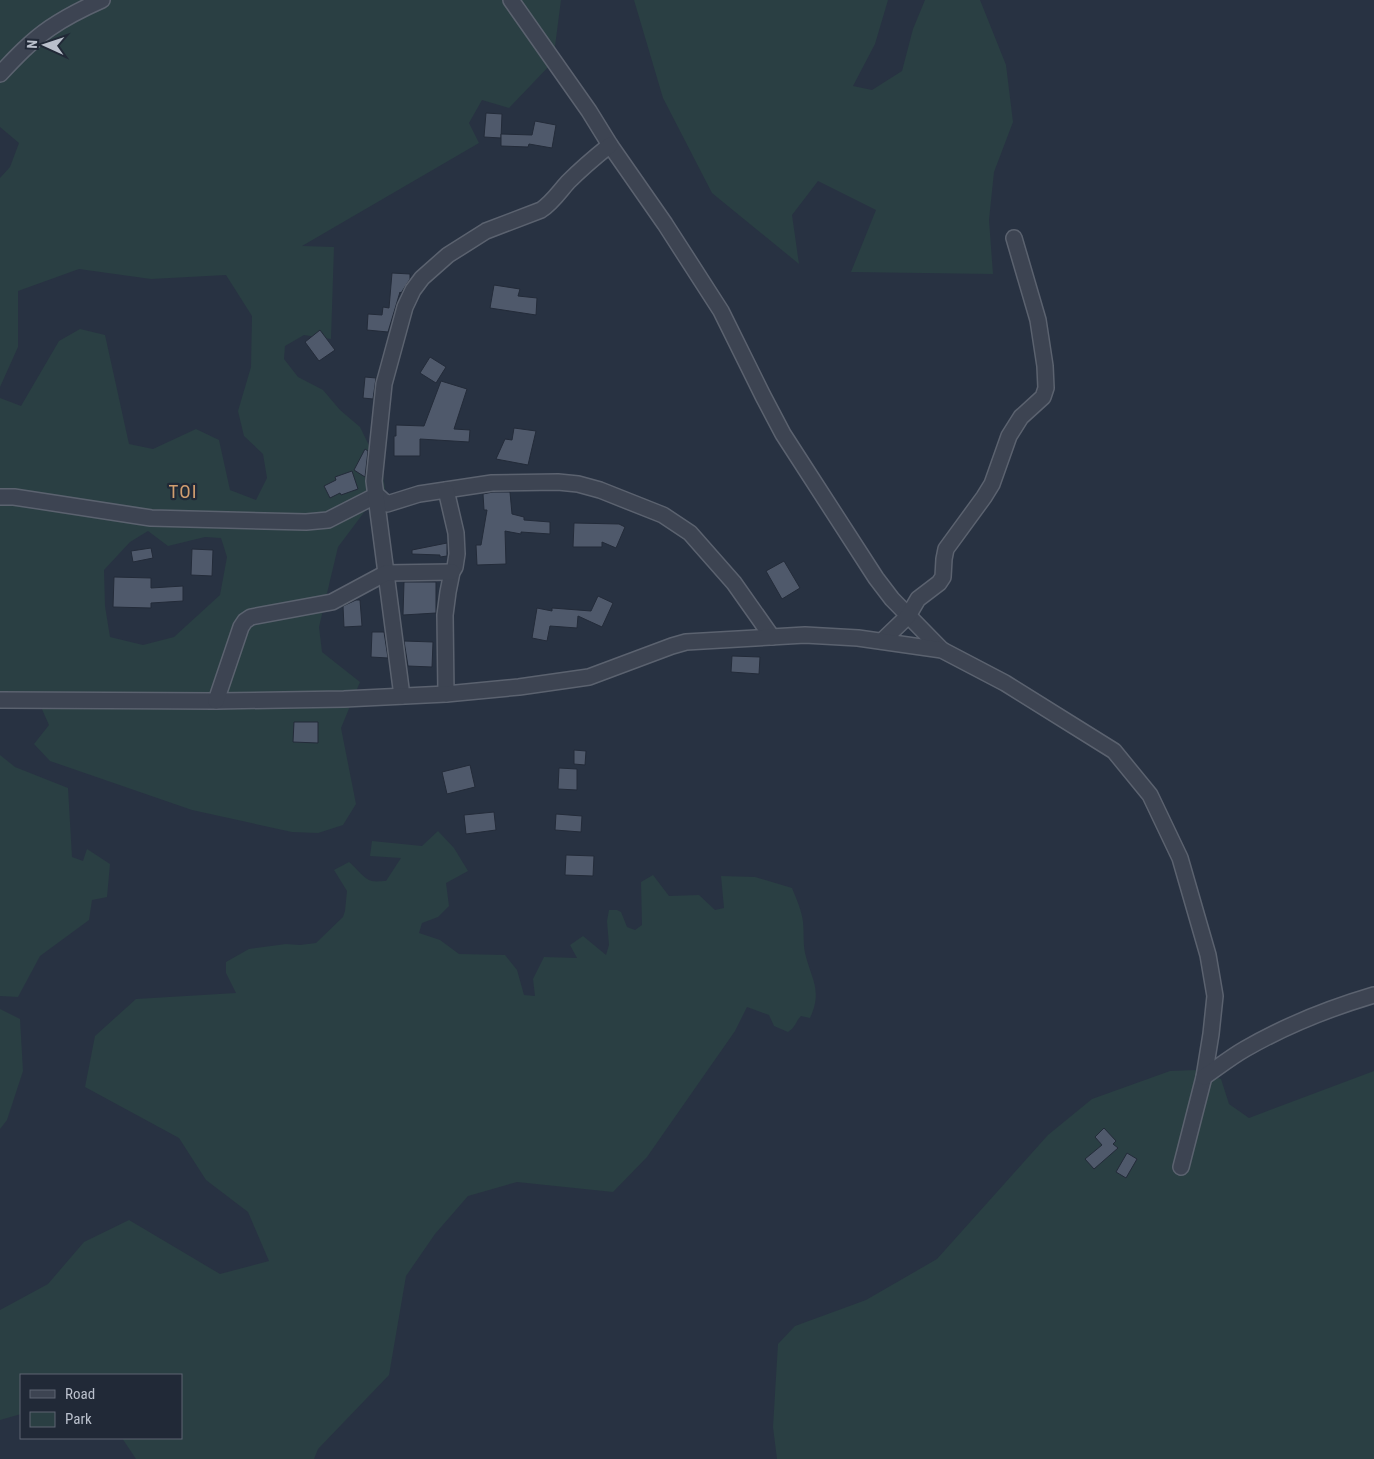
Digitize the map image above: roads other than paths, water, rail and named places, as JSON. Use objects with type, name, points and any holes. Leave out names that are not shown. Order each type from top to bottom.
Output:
[{"type":"street","points":[[0,74],[20,53],[48,29],[102,0]]},
{"type":"street","points":[[511,0],[665,224],[721,311],[783,434],[876,578],[892,599],[942,650],[1005,683],[1114,751],[1150,794],[1180,858],[1208,955],[1214,996],[1211,1034],[1204,1077],[1181,1167]]},
{"type":"street","points":[[402,696],[374,481],[384,384],[405,307],[413,290],[422,278],[448,255],[486,231],[541,210],[590,161],[610,145]]},
{"type":"street","points":[[882,641],[908,616],[918,599],[943,578],[946,549],[992,484],[1008,436],[1021,417],[1043,397],[1046,388],[1045,366],[1038,320],[1014,238]]},
{"type":"street","points":[[377,495],[387,504],[409,497],[492,483],[558,482],[578,484],[600,490],[663,515],[690,533],[734,583],[772,637]]},
{"type":"street","points":[[446,490],[456,533],[456,560],[452,572],[445,615],[446,694]]},
{"type":"street","points":[[0,497],[14,497],[151,518],[306,522],[328,520],[377,495]]},
{"type":"street","points":[[216,701],[241,628],[245,621],[252,617],[332,602],[386,573],[452,572]]},
{"type":"street","points":[[0,700],[216,701],[344,699],[446,694],[519,687],[589,677],[686,642],[772,637],[858,638],[942,650]]},
{"type":"street","points":[[1204,1077],[1245,1049],[1294,1025],[1346,1003],[1374,995]]},
{"type":"district","name":"TOI","points":[[183,491]]}]
